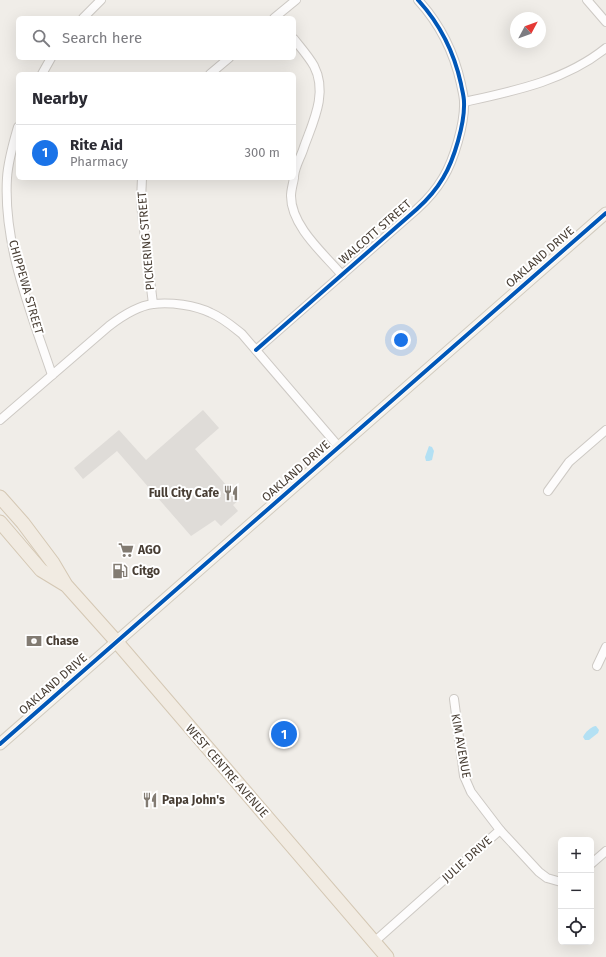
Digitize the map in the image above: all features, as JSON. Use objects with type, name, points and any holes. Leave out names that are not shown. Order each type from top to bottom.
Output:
[{"type":"main road","name":"OAKLAND DRIVE","points":[[0,744],[606,213]]},
{"type":"main road","name":"WEST CENTRE AVENUE","points":[[0,497],[23,523],[66,585],[387,957]]},
{"type":"main road","name":"WEST CENTRE AVENUE","points":[[0,522],[41,570],[66,585]]},
{"type":"street","points":[[85,16],[101,0]]},
{"type":"street","points":[[278,16],[296,0]]},
{"type":"street","name":"WALCOTT STREET","points":[[256,350],[417,209],[432,194],[439,184],[453,155],[461,130],[464,102],[457,68],[450,49],[434,20],[418,0]]},
{"type":"street","points":[[587,0],[606,22]]},
{"type":"street","points":[[296,42],[315,68],[318,75],[320,90],[317,113],[296,171]]},
{"type":"street","points":[[464,102],[519,90],[550,80],[574,69],[596,56],[606,48]]},
{"type":"street","points":[[43,72],[50,60]]},
{"type":"street","points":[[212,72],[227,60]]},
{"type":"street","name":"CHIPPEWA STREET","points":[[16,134],[4,178],[12,244],[20,276],[52,375]]},
{"type":"street","name":"PICKERING STREET","points":[[142,180],[141,201],[153,304]]},
{"type":"street","points":[[294,180],[291,197],[295,216],[304,231],[342,275]]},
{"type":"street","points":[[0,420],[122,316],[153,304],[173,304],[210,313],[228,323],[242,334],[340,446]]},
{"type":"street","points":[[548,491],[569,462],[606,430]]},
{"type":"street","points":[[597,666],[606,647]]},
{"type":"street","name":"KIM AVENUE","points":[[454,699],[464,776],[471,792],[500,830]]},
{"type":"street","name":"JULIE DRIVE","points":[[374,942],[500,830],[539,872],[547,878],[558,881]]},
{"type":"street","points":[[594,861],[606,851]]},
{"type":"shaded area","points":[[203,410],[219,428],[195,449],[239,500],[233,505],[238,511],[221,526],[215,520],[191,536],[117,451],[83,479],[74,468],[119,430],[146,460]]},
{"type":"water","points":[[429,446],[432,447],[434,451],[432,460],[426,461],[425,457]]},
{"type":"water","points":[[596,726],[599,730],[598,733],[589,740],[585,740],[583,737],[585,733]]},
{"type":"cycle path","points":[[256,350],[421,206],[437,187],[447,170],[455,152],[461,131],[464,111],[463,95],[458,72],[445,39],[433,19],[418,0]]},
{"type":"cycle path","points":[[0,744],[606,213]]},
{"type":"place","name":"Full City Cafe","points":[[231,493]]},
{"type":"place","name":"AGO","points":[[126,550]]},
{"type":"place","name":"Citgo","points":[[120,571]]},
{"type":"place","name":"Chase","points":[[34,641]]},
{"type":"place","name":"Rite Aid","points":[[284,734]]},
{"type":"place","name":"Papa John's","points":[[150,800]]}]
